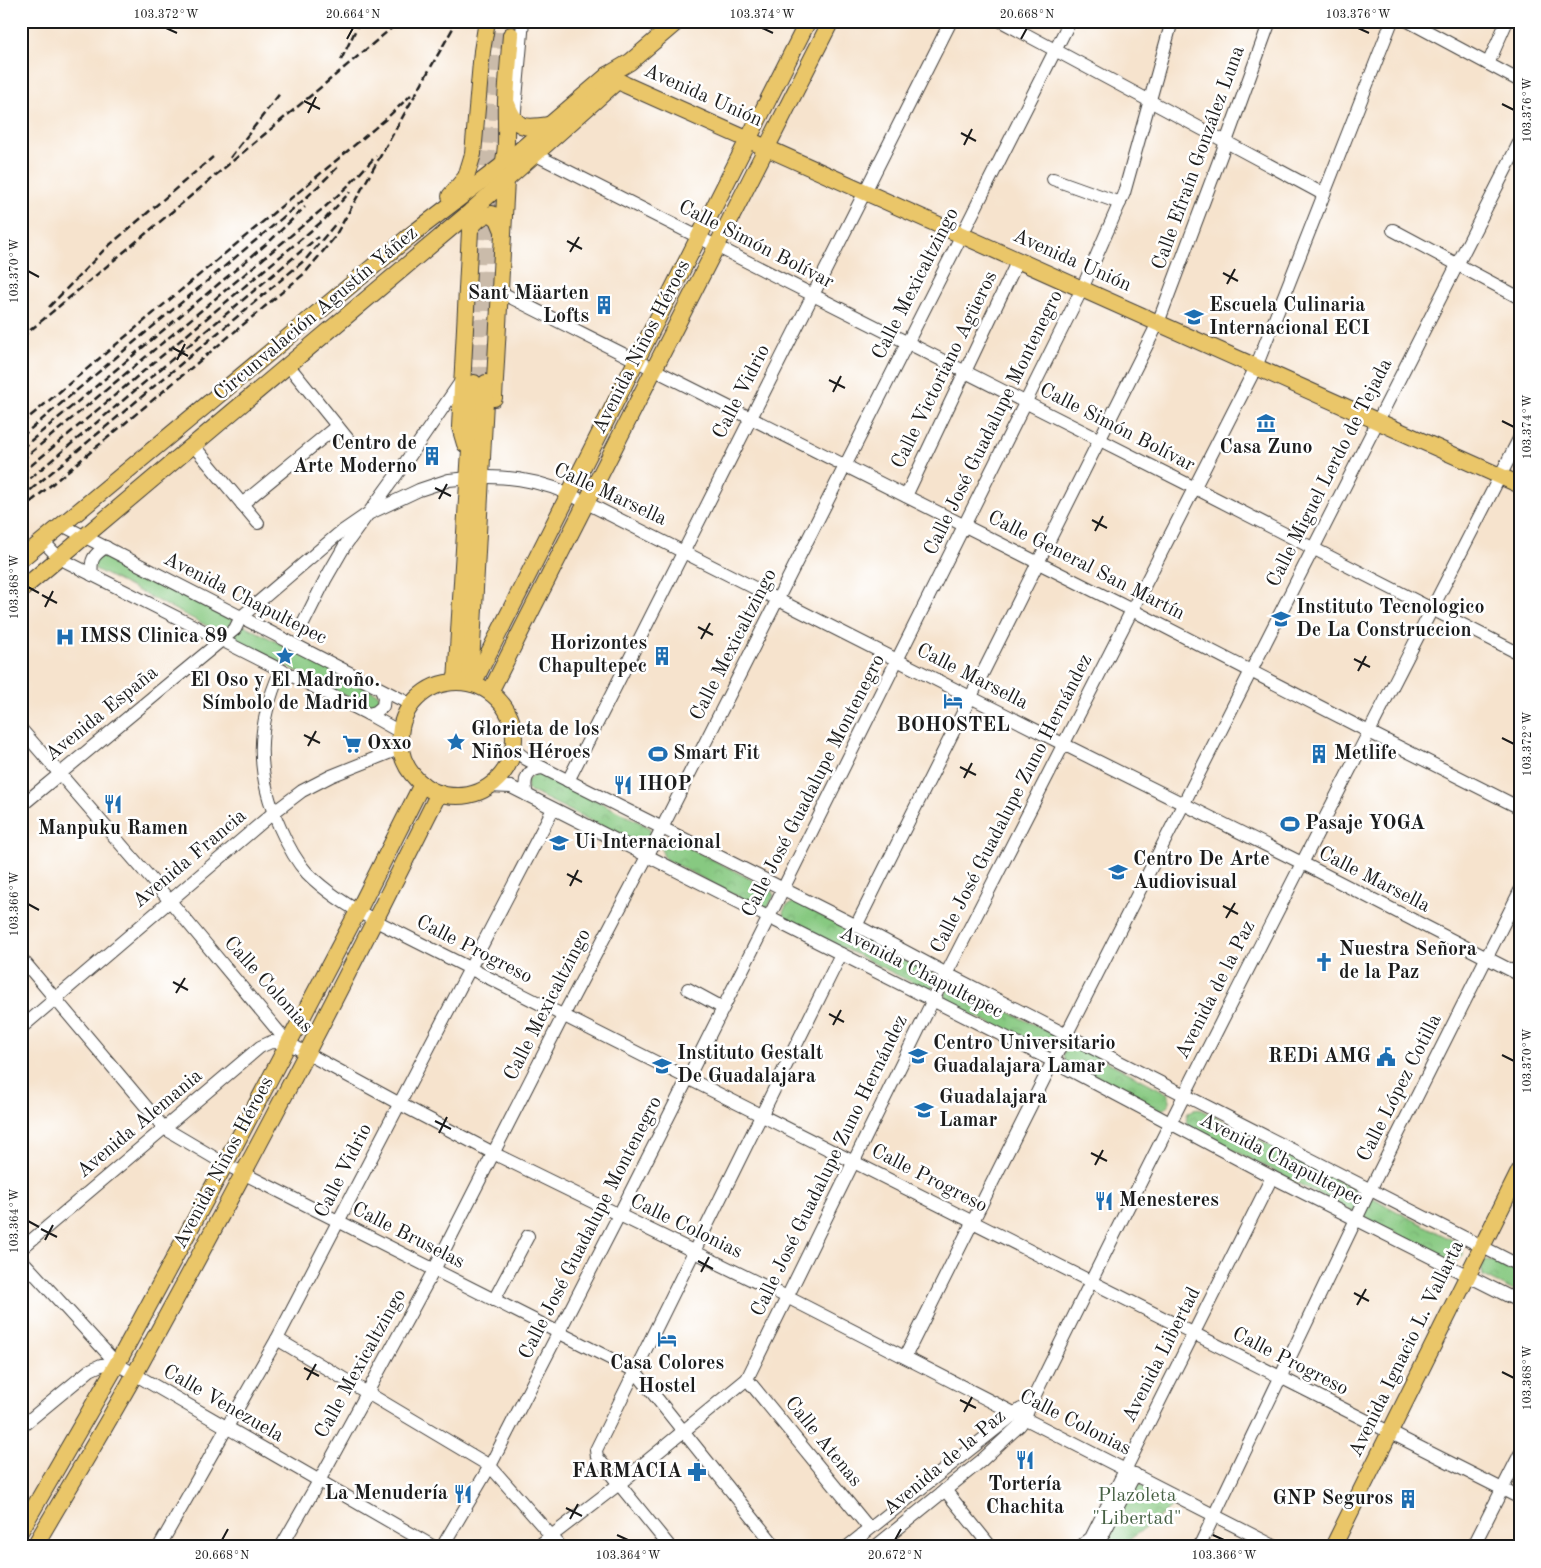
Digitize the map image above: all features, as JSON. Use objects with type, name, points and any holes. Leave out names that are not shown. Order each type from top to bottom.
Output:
[{"type":"main road","points":[[411,235],[460,186],[470,166],[473,154],[482,51],[487,21]]},
{"type":"main road","name":"Circunvalación Agustín Yáñez","points":[[21,559],[411,235],[505,172],[536,155],[613,78],[678,21]]},
{"type":"main road","name":"Avenida Niños Héroes","points":[[466,683],[569,494],[808,21]]},
{"type":"main road","name":"Avenida Niños Héroes","points":[[490,692],[831,21]]},
{"type":"main road","points":[[476,460],[492,428],[503,231],[506,100],[511,35]]},
{"type":"main road","name":"Circunvalación Agustín Yáñez","points":[[21,590],[457,223],[549,125],[613,78]]},
{"type":"main road","name":"Avenida Unión","points":[[613,78],[1520,485]]},
{"type":"main road","points":[[506,100],[514,121],[522,126],[528,128],[549,125]]},
{"type":"main road","points":[[466,683],[476,460],[468,247],[471,227],[488,214],[495,215],[503,231]]},
{"type":"main road","points":[[409,264],[442,244],[463,242],[468,247]]},
{"type":"main road","points":[[243,376],[256,392]]},
{"type":"main road","points":[[474,382],[460,427],[476,460]]},
{"type":"main road","points":[[466,683],[490,692],[502,703],[510,717],[514,732],[513,749],[505,770],[489,786],[465,795],[452,796],[440,793],[422,784],[412,774],[405,761],[400,740],[405,717],[412,705],[433,687],[466,683]]},
{"type":"main road","name":"Avenida Niños Héroes","points":[[21,1530],[117,1364],[358,911],[422,784]]},
{"type":"main road","name":"Avenida Niños Héroes","points":[[34,1547],[135,1374],[376,921],[440,793]]},
{"type":"main road","name":"Avenida Ignacio L. Vallarta","points":[[1333,1547],[1520,1170]]},
{"type":"street","points":[[514,121],[523,21]]},
{"type":"street","name":"Calle Vidrio","points":[[568,780],[951,21]]},
{"type":"street","points":[[1001,21],[1323,194]]},
{"type":"street","name":"Calle Mexicaltzingo","points":[[281,1547],[368,1393],[434,1270],[563,1016],[662,828],[1070,21]]},
{"type":"street","name":"Calle José Guadalupe Montenegro","points":[[442,1547],[490,1466],[619,1215],[1082,289],[1120,203],[1172,21]]},
{"type":"street","name":"Calle Efraín González Luna","points":[[856,926],[1158,323],[1270,21]]},
{"type":"street","name":"Calle José Guadalupe Zuno Hernández","points":[[537,1547],[619,1484],[747,1379],[933,1000],[1256,367],[1392,21]]},
{"type":"street","points":[[1408,21],[1520,81]]},
{"type":"street","points":[[1488,64],[1507,21]]},
{"type":"street","name":"Calle Miguel Lerdo de Tejada","points":[[905,1357],[1066,1035],[1520,141]]},
{"type":"street","name":"Calle Simón Bolívar","points":[[536,155],[1520,654]]},
{"type":"street","points":[[1053,179],[1120,203]]},
{"type":"street","points":[[1393,230],[1520,298]]},
{"type":"street","name":"Calle Victoriano Agüeros","points":[[906,496],[1018,260]]},
{"type":"street","name":"Calle General San Martín","points":[[500,292],[1038,562],[1520,808]]},
{"type":"street","points":[[288,366],[352,443]]},
{"type":"street","points":[[303,624],[344,547],[366,515],[405,463],[474,382]]},
{"type":"street","points":[[242,504],[337,426]]},
{"type":"street","name":"Avenida de la Paz","points":[[846,1547],[972,1449],[1020,1416],[1031,1403],[1169,1124],[1520,437]]},
{"type":"street","points":[[193,445],[258,523]]},
{"type":"street","name":"Calle Marsella","points":[[366,515],[419,490],[448,480],[497,476],[543,483],[683,551],[1520,975]]},
{"type":"street","name":"Avenida España","points":[[21,806],[235,629],[241,617],[337,535],[366,515]]},
{"type":"street","name":"Avenida Chapultepec","points":[[62,525],[412,705]]},
{"type":"street","points":[[43,541],[59,558],[368,714],[400,740]]},
{"type":"street","points":[[92,575],[90,563],[92,557],[106,547]]},
{"type":"street","name":"Calle Progreso","points":[[281,670],[273,687],[266,712],[262,738],[261,765],[265,788],[284,838],[306,871],[335,897],[376,921],[470,969],[1520,1498]]},
{"type":"street","points":[[368,714],[376,712],[383,706],[384,697],[381,690]]},
{"type":"street","name":"Calle Colonias","points":[[21,729],[170,901],[288,1043],[493,1152],[905,1357],[1276,1547]]},
{"type":"street","name":"Avenida Francia","points":[[21,1028],[273,813],[302,791],[400,740]]},
{"type":"street","name":"Avenida Chapultepec","points":[[513,749],[543,768],[1520,1266]]},
{"type":"street","points":[[526,795],[524,783],[526,778],[532,770],[543,768]]},
{"type":"street","name":"Avenida Chapultepec","points":[[489,786],[511,787],[553,808],[1053,1061],[1169,1124],[1520,1302]]},
{"type":"street","name":"Calle Vidrio","points":[[158,1547],[278,1340],[553,808]]},
{"type":"street","name":"Calle López Cotilla","points":[[1199,1547],[1370,1190],[1520,890]]},
{"type":"street","points":[[670,1547],[597,1457],[596,1450],[841,954]]},
{"type":"street","name":"Calle Bruselas","points":[[21,958],[164,1128],[224,1164],[635,1371],[776,1547]]},
{"type":"street","points":[[688,989],[723,1008]]},
{"type":"street","name":"Avenida Alemania","points":[[21,1249],[260,1047],[271,1042],[288,1043]]},
{"type":"street","name":"Avenida Libertad","points":[[1080,1547],[1095,1544],[1194,1334],[1272,1176]]},
{"type":"street","points":[[494,1300],[528,1236]]},
{"type":"street","name":"Calle Venezuela","points":[[21,1259],[117,1364],[434,1547]]},
{"type":"street","points":[[278,1340],[490,1466],[561,1547]]},
{"type":"street","points":[[21,1427],[90,1370],[101,1365],[117,1364]]},
{"type":"street","name":"Calle Atenas","points":[[747,1379],[869,1528]]},
{"type":"street","name":"Avenida de la Paz","points":[[880,1545],[981,1461],[1020,1425],[1020,1416]]},
{"type":"street","points":[[1473,1547],[1520,1454]]},
{"type":"street","points":[[945,1490],[991,1547]]},
{"type":"green space","points":[[103,554],[234,620],[223,634],[95,569],[93,559]]},
{"type":"green space","points":[[242,624],[378,694],[381,702],[370,708],[231,638]]},
{"type":"green space","points":[[538,771],[649,827],[652,834],[649,843],[642,846],[528,790],[527,780]]},
{"type":"green space","points":[[671,840],[772,890],[774,896],[768,907],[762,909],[665,859],[661,849],[664,843]]},
{"type":"green space","points":[[795,902],[934,973],[936,979],[933,988],[927,990],[784,918],[783,912],[786,906]]},
{"type":"green space","points":[[954,985],[1055,1035],[1058,1041],[1052,1051],[1050,1052],[948,1003],[945,994],[948,988]]},
{"type":"green space","points":[[1074,1044],[1169,1094],[1169,1105],[1164,1109],[1158,1110],[1066,1062],[1063,1056],[1064,1051]]},
{"type":"green space","points":[[1196,1109],[1202,1110],[1460,1244],[1463,1248],[1463,1256],[1457,1261],[1451,1262],[1192,1129],[1187,1124],[1188,1113]]},
{"type":"green space","points":[[1488,1260],[1520,1274],[1520,1294],[1483,1276],[1481,1267]]},
{"type":"green space","name":"Plazoleta \"Libertad\"","points":[[1129,1479],[1176,1504],[1120,1547],[1106,1547],[1102,1541]]},
{"type":"tunnel","points":[[474,383],[478,227],[495,21]]},
{"type":"tunnel","points":[[505,49],[507,21]]},
{"type":"tunnel","points":[[486,383],[491,221],[500,108]]},
{"type":"railway","points":[[341,60],[360,21]]},
{"type":"railway","points":[[21,338],[400,21]]},
{"type":"railway","points":[[21,510],[305,273],[334,238],[457,21]]},
{"type":"railway","points":[[230,158],[281,92]]},
{"type":"railway","points":[[21,424],[387,118],[411,95]]},
{"type":"railway","points":[[21,461],[325,207],[376,156]]},
{"type":"railway","points":[[49,307],[105,249],[213,157]]},
{"type":"railway","points":[[21,437],[307,197],[340,165]]},
{"type":"railway","points":[[21,474],[325,219],[350,192]]},
{"type":"railway","points":[[21,449],[270,241],[305,207]]},
{"type":"railway","points":[[21,498],[306,259],[337,222]]},
{"type":"railway","points":[[21,486],[318,237]]},
{"type":"place","name":"Sant Mäarten Lofts","points":[[604,305]]},
{"type":"place","name":"Escuela Culinaria Internacional ECI","points":[[1194,317]]},
{"type":"place","name":"Casa Zuno","points":[[1266,423]]},
{"type":"place","name":"Centro de Arte Moderno","points":[[432,456]]},
{"type":"place","name":"Instituto Tecnologico De La Construccion","points":[[1281,619]]},
{"type":"place","name":"IMSS Clinica 89","points":[[65,637]]},
{"type":"place","name":"El Oso y El Madroño. Símbolo de Madrid","points":[[285,656]]},
{"type":"place","name":"Horizontes Chapultepec","points":[[662,656]]},
{"type":"place","name":"BOHOSTEL","points":[[953,701]]},
{"type":"place","name":"Glorieta de los Niños Héroes","points":[[456,742]]},
{"type":"place","name":"Oxxo","points":[[352,744]]},
{"type":"place","name":"Smart Fit","points":[[658,754]]},
{"type":"place","name":"Metlife","points":[[1319,754]]},
{"type":"place","name":"IHOP","points":[[623,785]]},
{"type":"place","name":"Manpuku Ramen","points":[[113,804]]},
{"type":"place","name":"Pasaje YOGA","points":[[1290,824]]},
{"type":"place","name":"Ui Internacional","points":[[559,843]]},
{"type":"place","name":"Centro De Arte Audiovisual","points":[[1118,872]]},
{"type":"place","name":"Nuestra Señora de la Paz","points":[[1324,962]]},
{"type":"place","name":"Centro Universitario Guadalajara Lamar","points":[[918,1056]]},
{"type":"place","name":"REDi AMG","points":[[1386,1057]]},
{"type":"place","name":"Instituto Gestalt De Guadalajara","points":[[662,1066]]},
{"type":"place","name":"Guadalajara Lamar","points":[[924,1110]]},
{"type":"place","name":"Menesteres","points":[[1104,1201]]},
{"type":"place","name":"Casa Colores Hostel","points":[[667,1339]]},
{"type":"place","name":"Tortería Chachita","points":[[1025,1460]]},
{"type":"place","name":"FARMACIA","points":[[697,1472]]},
{"type":"place","name":"La Menudería","points":[[463,1494]]},
{"type":"place","name":"GNP Seguros","points":[[1408,1499]]}]
